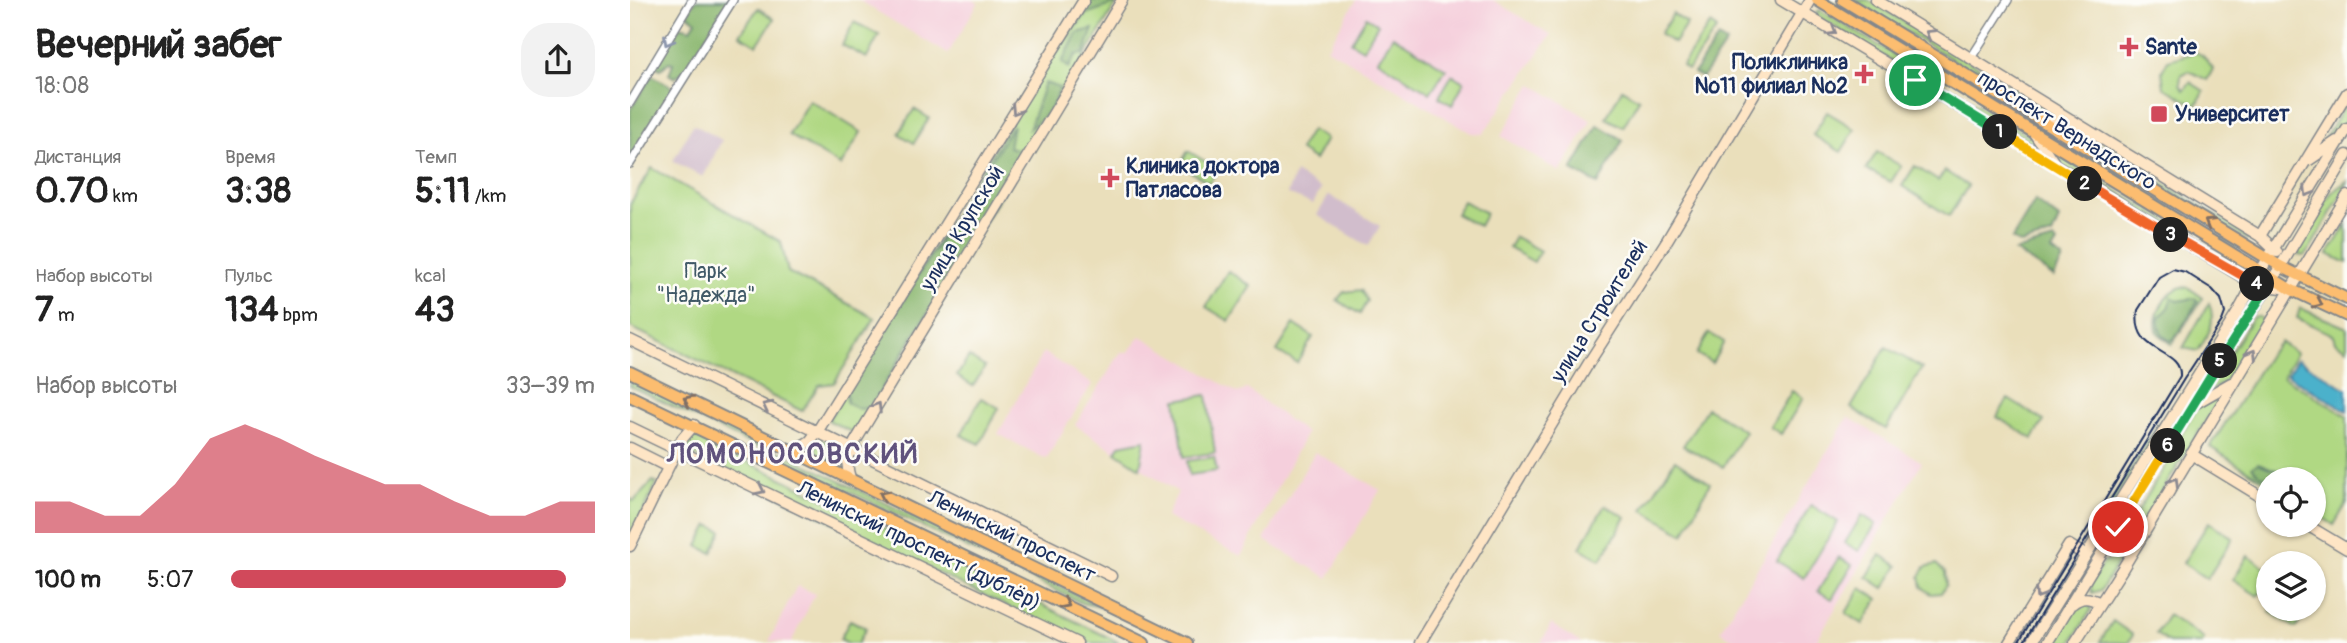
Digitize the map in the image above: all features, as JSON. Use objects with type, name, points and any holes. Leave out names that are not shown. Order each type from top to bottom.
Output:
[{"type":"main road","name":"проспект Вернадского","points":[[1817,0],[2260,272],[2270,283],[2290,289]]},
{"type":"main road","name":"проспект Вернадского","points":[[1843,0],[2040,120],[2271,254],[2298,276]]},
{"type":"main road","points":[[2298,276],[2347,299]]},
{"type":"main road","points":[[2290,289],[2347,316]]},
{"type":"main road","name":"Ленинский проспект","points":[[630,372],[1187,643]]},
{"type":"main road","name":"Ленинский проспект","points":[[630,397],[694,425],[1144,643]]},
{"type":"street","points":[[630,103],[692,0]]},
{"type":"street","points":[[630,164],[733,0]]},
{"type":"street","name":"улица Крупской","points":[[793,451],[810,441],[817,432],[1084,0]]},
{"type":"street","name":"улица Крупской","points":[[850,478],[846,466],[851,449],[1122,0]]},
{"type":"street","points":[[1782,0],[2254,284],[2270,283]]},
{"type":"street","name":"улица Строителей","points":[[1420,643],[1586,368],[1666,242],[1810,0]]},
{"type":"street","points":[[1876,0],[2260,236],[2271,254]]},
{"type":"street","points":[[1970,58],[2008,0]]},
{"type":"street","points":[[2260,236],[2347,93]]},
{"type":"street","points":[[2040,120],[2073,120]]},
{"type":"street","points":[[2033,133],[2056,167]]},
{"type":"street","points":[[2305,165],[2345,133]]},
{"type":"street","points":[[2031,643],[2238,312],[2345,133]]},
{"type":"street","points":[[2047,643],[2347,155]]},
{"type":"street","points":[[2075,643],[2347,196]]},
{"type":"street","points":[[2238,312],[2242,309],[2254,309],[2267,319],[2267,329]]},
{"type":"street","points":[[630,340],[1111,576]]},
{"type":"street","points":[[2190,408],[2237,379]]},
{"type":"street","points":[[630,546],[682,439],[694,425]]},
{"type":"street","name":"Ленинский проспект (дублёр)","points":[[630,427],[1077,643]]},
{"type":"street","points":[[630,448],[668,467]]},
{"type":"street","points":[[2191,454],[2256,494]]},
{"type":"street","points":[[2326,536],[2347,549]]},
{"type":"street","points":[[2008,643],[2069,545],[2085,555]]},
{"type":"street","points":[[2068,584],[2077,582],[2080,590]]},
{"type":"street","points":[[2071,604],[2084,597],[2100,603]]},
{"type":"shaded area","points":[[858,0],[973,0],[978,3],[948,54]]},
{"type":"shaded area","points":[[1356,0],[1493,0],[1551,35],[1483,134],[1471,133],[1327,48]]},
{"type":"shaded area","points":[[1532,84],[1591,120],[1560,172],[1501,136]]},
{"type":"shaded area","points":[[693,124],[722,140],[703,177],[673,161]]},
{"type":"shaded area","points":[[1295,173],[1321,189],[1313,204],[1287,194]]},
{"type":"shaded area","points":[[1329,195],[1380,226],[1368,246],[1317,215]]},
{"type":"shaded area","points":[[1141,336],[1238,393],[1247,389],[1306,433],[1241,556],[1166,517],[1178,492],[1075,425],[1121,352],[1128,352]]},
{"type":"shaded area","points":[[1043,352],[1092,384],[1046,459],[998,434]]},
{"type":"shaded area","points":[[1848,417],[1922,462],[1815,643],[1740,643],[1720,631]]},
{"type":"shaded area","points":[[1315,452],[1380,490],[1328,578],[1264,540]]},
{"type":"shaded area","points":[[797,586],[815,594],[791,643],[769,641]]},
{"type":"shaded area","points":[[1551,624],[1581,643],[1541,643]]},
{"type":"green space","points":[[696,0],[729,0],[686,69],[675,78],[669,74],[673,63],[669,62],[661,69],[656,67],[680,26],[691,29],[696,21],[687,14]]},
{"type":"green space","points":[[1086,0],[1119,0],[855,434],[828,420]]},
{"type":"green space","points":[[1087,0],[1119,0],[1086,14],[1048,63]]},
{"type":"green space","points":[[1825,0],[1830,0],[2237,247],[2235,249]]},
{"type":"green space","points":[[1854,0],[1868,0],[2053,113],[2051,117],[2042,114]]},
{"type":"green space","points":[[758,8],[774,19],[757,45],[740,35]]},
{"type":"green space","points":[[1820,10],[2036,140],[2032,146],[1819,17],[1816,13]]},
{"type":"green space","points":[[1673,14],[1687,23],[1674,43],[1660,34]]},
{"type":"green space","points":[[1366,17],[1378,24],[1363,49],[1351,42]]},
{"type":"green space","points":[[854,22],[879,35],[867,58],[842,45]]},
{"type":"green space","points":[[1710,24],[1717,29],[1688,70],[1682,66]]},
{"type":"green space","points":[[1093,29],[1084,54],[1076,55],[1069,68],[1062,62],[1077,33]]},
{"type":"green space","points":[[1393,36],[1446,69],[1430,93],[1378,60]]},
{"type":"green space","points":[[1718,38],[1726,43],[1702,78],[1694,73]]},
{"type":"green space","points":[[2196,52],[2203,56],[2213,69],[2207,80],[2189,71],[2181,75],[2180,84],[2184,90],[2190,82],[2204,91],[2196,106],[2164,87],[2162,71],[2168,60]]},
{"type":"green space","points":[[652,75],[674,88],[630,161],[630,110]]},
{"type":"green space","points":[[1452,75],[1464,82],[1452,105],[1439,97]]},
{"type":"green space","points":[[1045,83],[1060,88],[1050,111],[1029,129]]},
{"type":"green space","points":[[1622,89],[1639,99],[1623,127],[1606,118]]},
{"type":"green space","points":[[809,100],[861,132],[841,166],[789,135]]},
{"type":"green space","points":[[2347,101],[2342,129],[2320,147]]},
{"type":"green space","points":[[914,109],[929,118],[914,143],[899,134]]},
{"type":"green space","points":[[1827,112],[1855,129],[1841,152],[1813,135]]},
{"type":"green space","points":[[1013,125],[1009,147],[1026,152],[870,408],[859,409],[847,403],[846,390]]},
{"type":"green space","points":[[1598,125],[1623,140],[1598,184],[1572,170]]},
{"type":"green space","points":[[2069,126],[2251,238],[2245,238],[2069,130],[2066,127]]},
{"type":"green space","points":[[1311,130],[1326,139],[1314,160],[1299,150]]},
{"type":"green space","points":[[1188,151],[1218,169],[1209,183],[1180,165]]},
{"type":"green space","points":[[2050,151],[2183,230],[2179,236],[2062,166]]},
{"type":"green space","points":[[1877,152],[1901,166],[1891,182],[1866,169]]},
{"type":"green space","points":[[1915,166],[1938,181],[1945,171],[1968,186],[1949,216],[1902,186]]},
{"type":"green space","name":"Парк \"Надежда\"","points":[[652,168],[781,242],[788,272],[875,318],[834,383],[819,385],[802,411],[630,327],[630,204]]},
{"type":"green space","points":[[2347,181],[2307,254],[2299,255],[2297,247],[2331,193]]},
{"type":"green space","points":[[1463,201],[1486,213],[1479,226],[1456,214]]},
{"type":"green space","points":[[2035,201],[2059,219],[2052,235],[2021,244],[2012,239]]},
{"type":"green space","points":[[2347,224],[2347,263],[2328,254]]},
{"type":"green space","points":[[1515,237],[1540,251],[1534,262],[1509,248]]},
{"type":"green space","points":[[2054,240],[2057,243],[2052,251],[2063,259],[2054,277],[2015,251]]},
{"type":"green space","points":[[1228,271],[1251,286],[1229,321],[1206,307]]},
{"type":"green space","points":[[2182,287],[2189,288],[2203,298],[2172,344],[2158,333],[2158,312],[2166,299]]},
{"type":"green space","points":[[1361,290],[1367,301],[1360,314],[1337,300],[1344,292]]},
{"type":"green space","points":[[2172,297],[2178,301],[2195,298],[2198,301],[2176,337],[2170,341],[2160,330],[2159,317],[2167,310]]},
{"type":"green space","points":[[2209,303],[2212,323],[2205,340],[2198,351],[2183,348]]},
{"type":"green space","points":[[2300,308],[2347,328],[2347,349],[2335,342],[2333,335],[2297,318]]},
{"type":"green space","points":[[2253,317],[2262,319],[2263,324],[2224,383],[2209,391],[2208,388]]},
{"type":"green space","points":[[1294,324],[1313,337],[1297,363],[1277,351]]},
{"type":"green space","points":[[1709,333],[1724,342],[1712,363],[1697,354]]},
{"type":"green space","points":[[2280,342],[2296,353],[2283,377],[2347,416],[2347,503],[2334,525],[2326,520],[2326,467],[2256,467],[2256,476],[2210,447],[2270,353]]},
{"type":"green space","points":[[1886,347],[1922,368],[1886,429],[1851,408]]},
{"type":"green space","points":[[969,357],[985,367],[973,386],[957,376]]},
{"type":"green space","points":[[630,380],[1101,607],[1082,603],[630,386]]},
{"type":"green space","points":[[1792,391],[1803,398],[1781,434],[1770,427]]},
{"type":"green space","points":[[1207,395],[1215,453],[1184,457],[1176,400]]},
{"type":"green space","points":[[2218,397],[2101,590],[2092,593],[2090,584],[2104,561],[2107,562],[2172,455],[2170,453],[2198,406]]},
{"type":"green space","points":[[981,398],[999,408],[980,444],[961,435]]},
{"type":"green space","points":[[2008,399],[2044,421],[2033,439],[1997,417]]},
{"type":"green space","points":[[1707,408],[1745,431],[1723,467],[1683,446]]},
{"type":"green space","points":[[2158,424],[2162,426],[2084,552],[2081,551]]},
{"type":"green space","points":[[690,437],[699,438],[1120,643],[1083,643],[688,452],[685,443]]},
{"type":"green space","points":[[822,440],[841,448],[839,459],[833,462],[815,453],[817,441]]},
{"type":"green space","points":[[1145,440],[1140,468],[1116,452],[1120,445]]},
{"type":"green space","points":[[1214,457],[1217,471],[1189,475],[1187,461]]},
{"type":"green space","points":[[1675,460],[1710,483],[1684,534],[1643,510]]},
{"type":"green space","points":[[2258,463],[2268,467],[2256,467],[2256,472],[2252,467]]},
{"type":"green space","points":[[653,481],[657,483],[630,539],[630,499],[634,501]]},
{"type":"green space","points":[[1605,505],[1626,517],[1601,560],[1580,548]]},
{"type":"green space","points":[[1811,505],[1838,522],[1804,578],[1777,561]]},
{"type":"green space","points":[[1862,515],[1876,524],[1859,551],[1845,543]]},
{"type":"green space","points":[[2209,522],[2233,538],[2207,579],[2183,563]]},
{"type":"green space","points":[[709,525],[722,531],[712,553],[698,546]]},
{"type":"green space","points":[[1881,555],[1898,566],[1884,588],[1867,577]]},
{"type":"green space","points":[[2248,556],[2256,561],[2256,595],[2233,580]]},
{"type":"green space","points":[[1839,557],[1852,565],[1832,599],[1818,591]]},
{"type":"green space","points":[[1936,564],[1945,572],[1946,585],[1941,593],[1931,594],[1922,587],[1920,577],[1925,567]]},
{"type":"green space","points":[[1861,588],[1878,599],[1863,624],[1846,613]]},
{"type":"green space","points":[[2078,602],[2089,602],[2091,610],[2071,643],[2053,643]]},
{"type":"green space","points":[[2168,615],[2204,639],[2202,643],[2169,643],[2156,634]]},
{"type":"green space","points":[[850,620],[866,628],[858,643],[848,643],[840,639]]},
{"type":"green space","points":[[2113,621],[2133,635],[2128,643],[2100,642]]},
{"type":"green space","points":[[2285,621],[2300,621],[2296,628]]},
{"type":"water","points":[[2297,359],[2347,389],[2347,411],[2287,375]]},
{"type":"tram line","points":[[2018,643],[2180,376],[2173,360],[2142,336],[2138,325],[2138,310],[2159,277],[2173,269],[2185,272],[2212,289],[2221,299],[2225,313],[2222,321],[2023,643]]},
{"type":"place","name":"Sante","points":[[2129,47]]},
{"type":"place","name":"Поликлиника №11 филиал №2","points":[[1864,74]]},
{"type":"place","name":"Университет","points":[[2159,114]]},
{"type":"place","name":"Клиника доктора Патласова","points":[[1110,178]]},
{"type":"district","name":"ЛОМОНОСОВСКИЙ","points":[[793,453]]},
{"type":"route","points":[[1915,80],[2254,284],[2268,286],[2118,527]]}]
